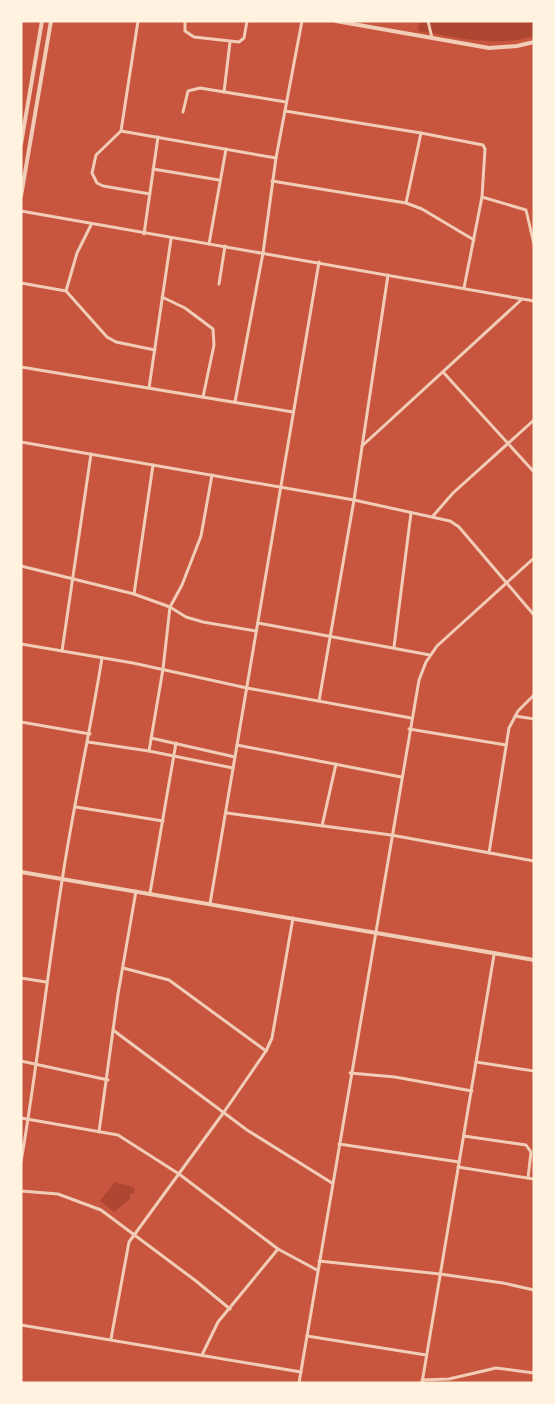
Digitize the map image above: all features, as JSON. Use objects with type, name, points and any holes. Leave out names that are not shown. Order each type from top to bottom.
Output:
[{"type":"street","points":[[21,144],[42,21]]},
{"type":"street","points":[[21,196],[51,21]]},
{"type":"street","points":[[138,21],[121,131],[96,155],[94,178],[97,183],[103,186],[150,194]]},
{"type":"street","points":[[186,21],[185,31],[189,35],[230,42],[239,42],[244,38],[247,21]]},
{"type":"street","points":[[236,402],[263,253],[272,181],[302,21]]},
{"type":"street","points":[[336,21],[489,48],[517,46],[534,42]]},
{"type":"street","points":[[428,21],[432,38]]},
{"type":"street","points":[[224,92],[230,42]]},
{"type":"street","points":[[183,112],[188,91],[200,88],[286,102]]},
{"type":"street","points":[[285,111],[421,133],[484,147],[482,197],[464,288]]},
{"type":"street","points":[[121,131],[276,158]]},
{"type":"street","points":[[406,203],[421,133]]},
{"type":"street","points":[[144,234],[158,137]]},
{"type":"street","points":[[208,244],[226,149]]},
{"type":"street","points":[[153,169],[219,180]]},
{"type":"street","points":[[272,181],[406,203],[422,209],[474,240]]},
{"type":"street","points":[[482,197],[526,210],[534,244]]},
{"type":"street","points":[[21,211],[91,225],[319,262],[534,301]]},
{"type":"street","points":[[66,291],[77,253],[91,225]]},
{"type":"street","points":[[149,388],[171,239]]},
{"type":"street","points":[[219,284],[225,246]]},
{"type":"street","points":[[210,904],[227,813],[319,262]]},
{"type":"street","points":[[319,701],[354,500],[388,275]]},
{"type":"street","points":[[21,283],[66,291],[107,337],[116,342],[154,350]]},
{"type":"street","points":[[162,297],[185,308],[213,328],[214,345],[203,397]]},
{"type":"street","points":[[362,447],[522,300]]},
{"type":"street","points":[[21,367],[293,412]]},
{"type":"street","points":[[443,372],[534,472]]},
{"type":"street","points":[[433,516],[453,493],[534,420]]},
{"type":"street","points":[[21,442],[354,500],[450,520],[459,527],[534,615]]},
{"type":"street","points":[[62,651],[91,454]]},
{"type":"street","points":[[134,594],[153,465]]},
{"type":"street","points":[[149,751],[163,669],[170,607],[182,585],[201,536],[212,475]]},
{"type":"street","points":[[394,647],[411,513]]},
{"type":"street","points":[[299,1383],[350,1072],[419,680],[430,655],[534,558]]},
{"type":"street","points":[[21,566],[134,594],[170,607],[186,617],[204,622],[256,631]]},
{"type":"street","points":[[258,623],[430,655]]},
{"type":"street","points":[[21,644],[163,669],[247,688],[411,718]]},
{"type":"street","points":[[21,1162],[37,1063],[46,982],[62,878],[90,734],[102,658]]},
{"type":"street","points":[[489,853],[509,728],[515,716],[534,695]]},
{"type":"street","points":[[515,716],[534,719]]},
{"type":"street","points":[[21,722],[90,734]]},
{"type":"street","points":[[409,729],[506,745]]},
{"type":"street","points":[[151,738],[235,757]]},
{"type":"street","points":[[88,742],[149,751],[233,768]]},
{"type":"street","points":[[150,893],[176,743]]},
{"type":"street","points":[[237,745],[401,776]]},
{"type":"street","points":[[322,826],[336,764]]},
{"type":"street","points":[[76,807],[163,822]]},
{"type":"street","points":[[227,813],[391,835],[534,861]]},
{"type":"street","points":[[21,872],[293,918],[494,955],[534,960]]},
{"type":"street","points":[[99,1132],[108,1080],[113,1030],[136,891]]},
{"type":"street","points":[[111,1340],[127,1246],[266,1051],[274,1029],[293,918]]},
{"type":"street","points":[[494,955],[422,1381],[450,1379],[496,1368],[534,1373]]},
{"type":"street","points":[[123,968],[169,980],[266,1051]]},
{"type":"street","points":[[21,978],[46,982]]},
{"type":"street","points":[[113,1030],[286,1156],[332,1183]]},
{"type":"street","points":[[21,1061],[108,1080]]},
{"type":"street","points":[[476,1062],[534,1071]]},
{"type":"street","points":[[350,1072],[395,1077],[472,1091]]},
{"type":"street","points":[[21,1118],[118,1135],[179,1174],[278,1249],[317,1270]]},
{"type":"street","points":[[464,1136],[526,1145],[531,1152],[528,1178]]},
{"type":"street","points":[[339,1144],[459,1162]]},
{"type":"street","points":[[458,1167],[534,1179]]},
{"type":"street","points":[[21,1191],[58,1194],[95,1207],[134,1234],[230,1309]]},
{"type":"street","points":[[202,1355],[218,1322],[278,1249]]},
{"type":"street","points":[[319,1260],[440,1274],[503,1283],[534,1290]]},
{"type":"street","points":[[21,1325],[301,1372]]},
{"type":"street","points":[[307,1336],[426,1355]]},
{"type":"shaded area","points":[[420,21],[534,21],[534,36],[505,41],[476,40],[418,31]]},
{"type":"shaded area","points":[[115,1182],[135,1188],[133,1194],[130,1194],[130,1199],[114,1212],[100,1201]]}]
